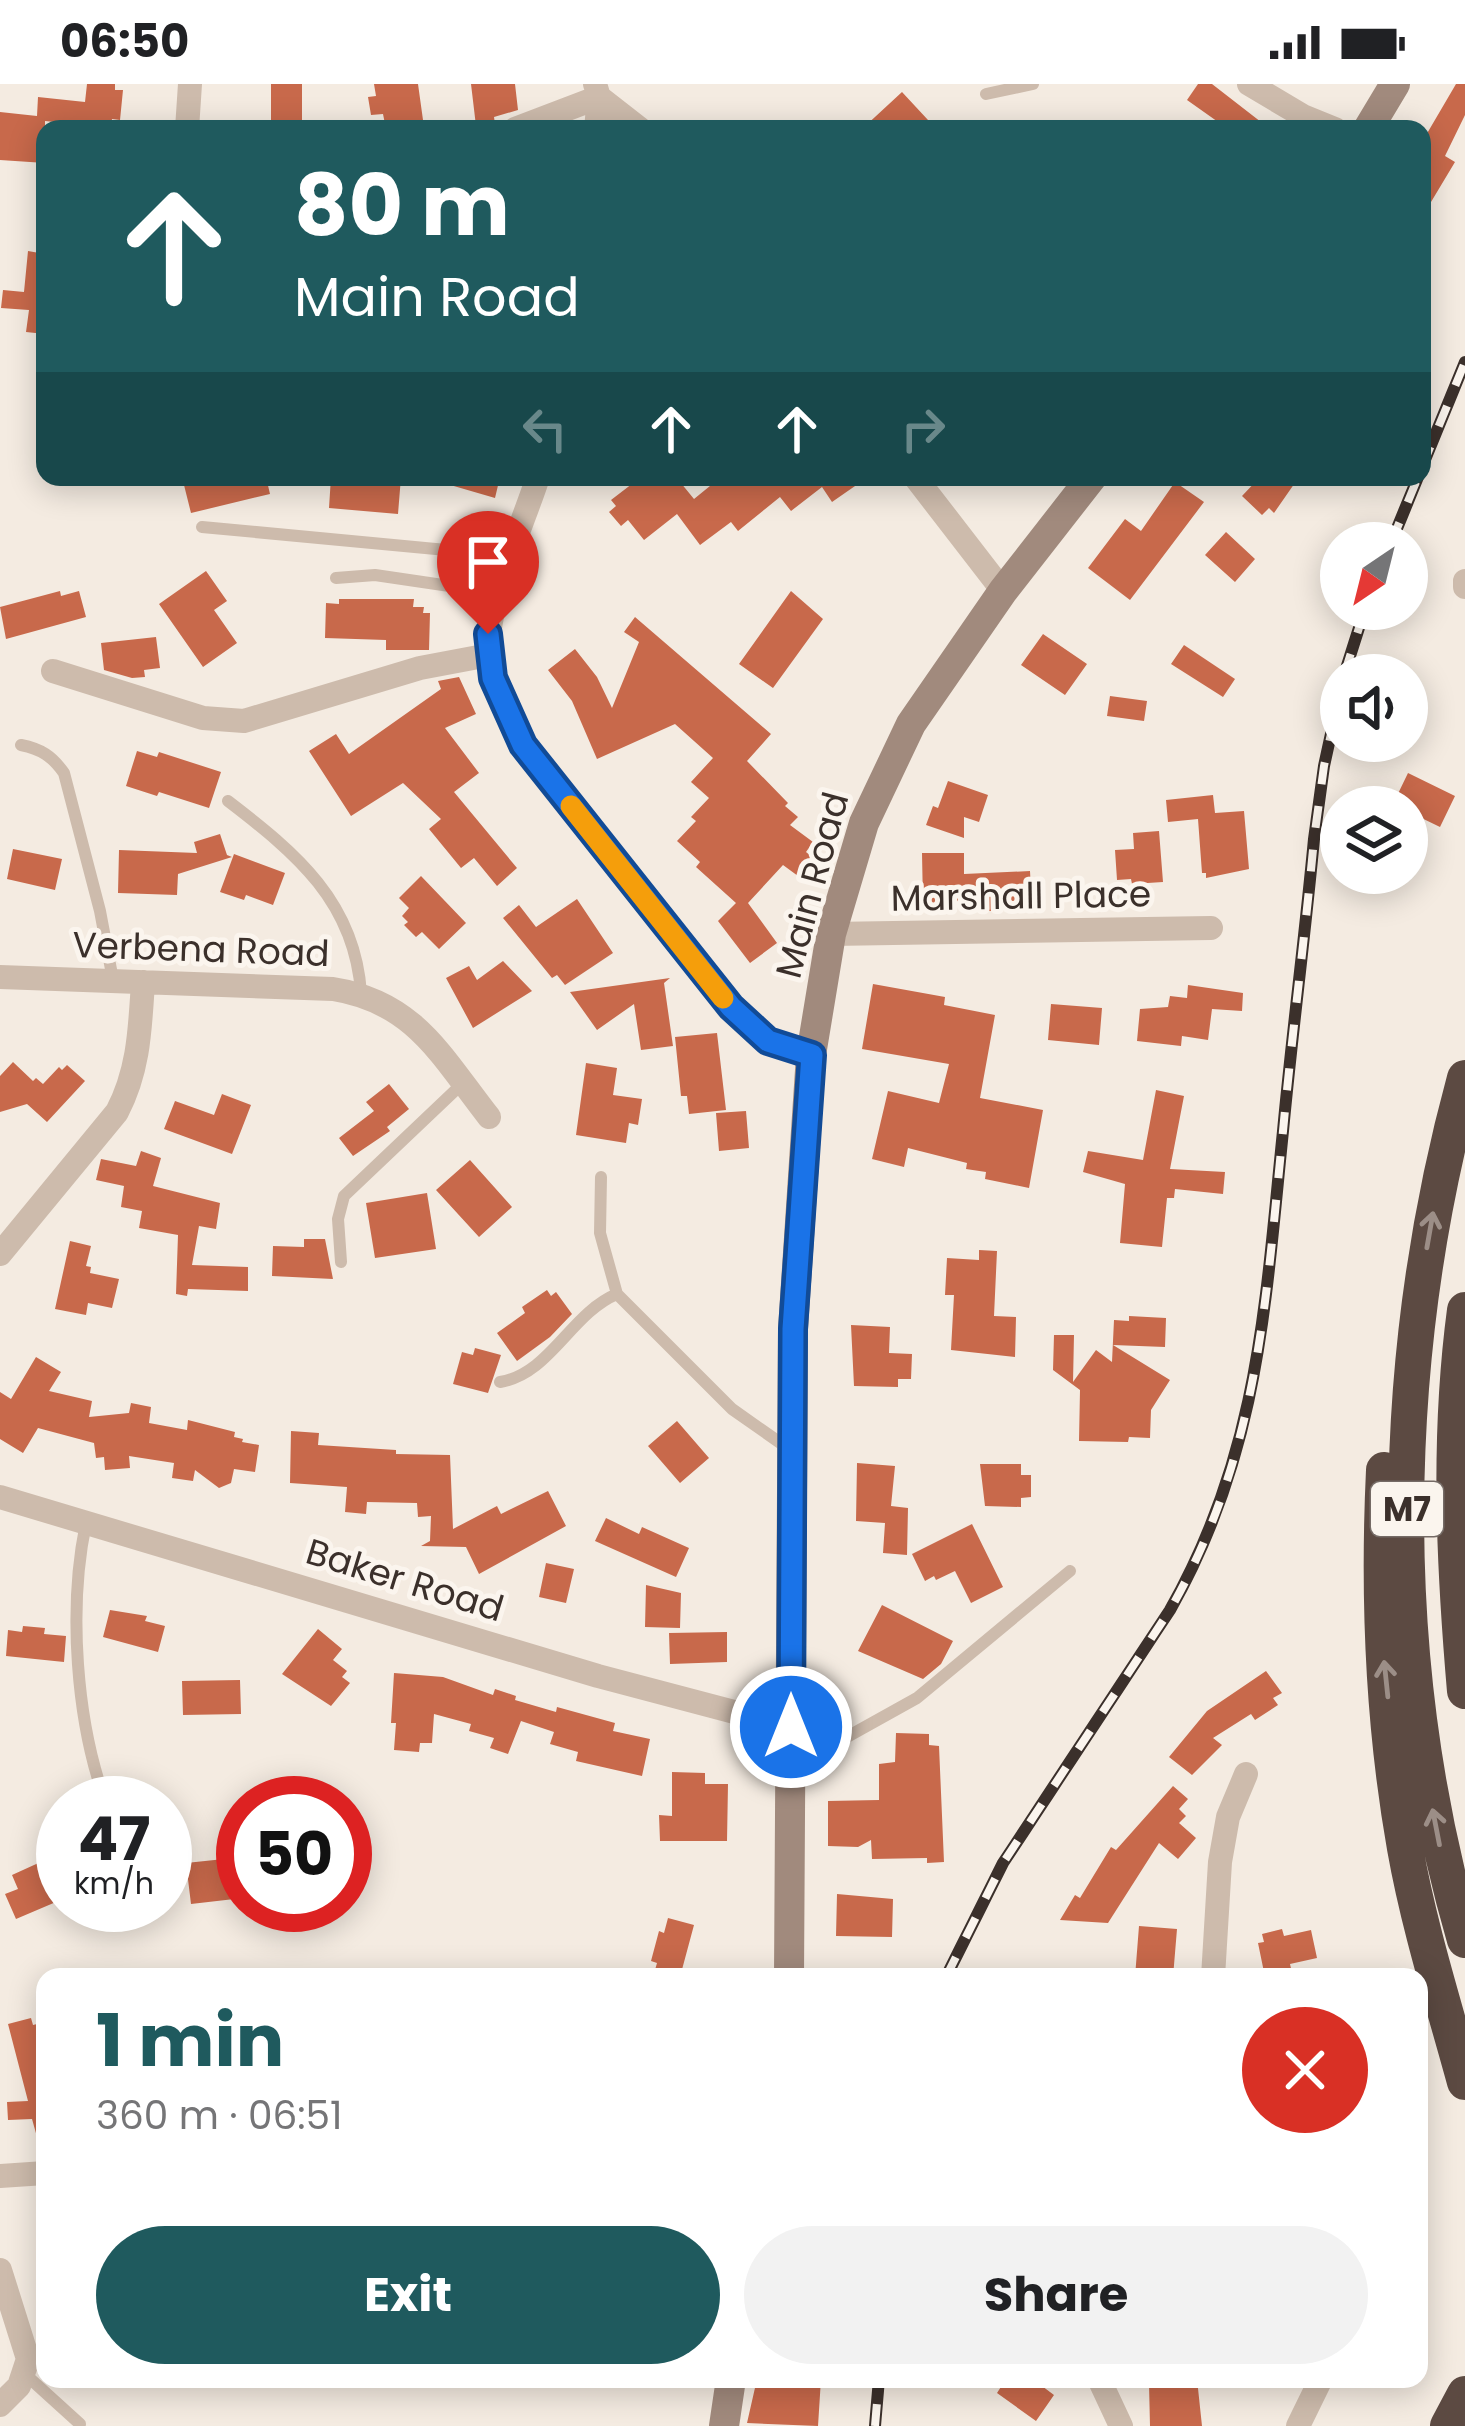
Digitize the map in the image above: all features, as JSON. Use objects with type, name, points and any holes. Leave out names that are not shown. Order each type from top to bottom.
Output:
[{"type":"highway","name":"M7","points":[[1465,1078],[1436,1192],[1420,1289],[1408,1455],[1411,1634],[1424,1761],[1444,1868],[1465,1940]]},
{"type":"highway","points":[[1420,1289],[1394,1379],[1385,1441],[1384,1657],[1406,1852],[1465,2082]]},
{"type":"highway","name":"M7","points":[[1465,1310],[1453,1434],[1452,1511],[1465,1691]]},
{"type":"highway","points":[[1452,1511],[1465,1583]]},
{"type":"highway","points":[[1448,2426],[1465,2393]]},
{"type":"main road","points":[[1373,120],[1395,84]]},
{"type":"main road","name":"Main Road","points":[[789,1968],[793,1329],[812,1055],[832,934],[859,838],[887,768],[943,673],[1085,486]]},
{"type":"main road","points":[[724,2426],[729,2388]]},
{"type":"street","points":[[188,120],[190,84]]},
{"type":"street","points":[[1250,84],[1315,120]]},
{"type":"street","points":[[534,120],[597,91],[630,120]]},
{"type":"street","points":[[535,486],[488,634],[489,656],[506,712],[523,745],[731,1007],[768,1041],[812,1055]]},
{"type":"street","points":[[921,486],[1003,591]]},
{"type":"street","points":[[53,670],[203,718],[244,721],[420,668],[489,656]]},
{"type":"street","name":"Marshall Place","points":[[832,934],[1210,928]]},
{"type":"street","name":"Verbena Road","points":[[0,977],[333,988],[361,993],[404,1016],[489,1117]]},
{"type":"street","points":[[0,1254],[117,1112],[130,1088],[138,1061],[143,982]]},
{"type":"street","name":"Baker Road","points":[[0,1497],[598,1676],[791,1727]]},
{"type":"street","points":[[1214,1968],[1222,1848],[1228,1816],[1246,1774]]},
{"type":"street","points":[[0,2176],[36,2174]]},
{"type":"street","points":[[0,2405],[26,2374],[28,2359],[2,2281]]},
{"type":"street","points":[[1103,2388],[1121,2426]]},
{"type":"street","points":[[1298,2426],[1317,2388]]},
{"type":"lane","points":[[986,94],[1033,84]]},
{"type":"lane","points":[[202,527],[513,556]]},
{"type":"lane","points":[[336,578],[375,575],[499,593]]},
{"type":"lane","points":[[21,745],[39,749],[64,773],[113,981]]},
{"type":"lane","points":[[228,801],[275,838],[331,899],[358,957],[361,993]]},
{"type":"lane","points":[[341,1262],[338,1219],[344,1196],[463,1083]]},
{"type":"lane","points":[[601,1177],[600,1233],[617,1294],[732,1409],[793,1451]]},
{"type":"lane","points":[[500,1382],[524,1376],[586,1312],[617,1294]]},
{"type":"lane","points":[[86,1522],[78,1580],[82,1687],[89,1757],[96,1776]]},
{"type":"lane","points":[[791,1768],[917,1698],[1070,1571]]},
{"type":"lane","points":[[26,2374],[36,2383]]},
{"type":"lane","points":[[41,2388],[80,2424]]},
{"type":"building","points":[[87,84],[115,84],[115,90],[123,90],[120,120],[36,120],[36,162],[0,160],[0,112],[37,116],[38,97],[85,102]]},
{"type":"building","points":[[271,84],[302,84],[302,120],[271,120]]},
{"type":"building","points":[[374,84],[418,84],[423,120],[384,120],[383,114],[371,115],[368,97],[376,96]]},
{"type":"building","points":[[471,84],[515,84],[518,110],[494,120],[475,120]]},
{"type":"building","points":[[1198,84],[1212,84],[1258,120],[1215,120],[1187,100]]},
{"type":"building","points":[[1456,84],[1465,84],[1465,115],[1445,156],[1455,162],[1431,202],[1431,127]]},
{"type":"building","points":[[902,92],[928,120],[872,120]]},
{"type":"building","points":[[28,251],[36,252],[36,333],[26,332],[29,310],[1,308],[3,290],[24,292]]},
{"type":"building","points":[[184,486],[268,486],[270,494],[191,513]]},
{"type":"building","points":[[330,486],[400,486],[398,514],[329,508]]},
{"type":"building","points":[[454,486],[498,486],[495,498]]},
{"type":"building","points":[[629,486],[683,486],[694,499],[710,486],[855,486],[832,502],[822,487],[791,511],[780,497],[738,531],[731,522],[700,545],[677,514],[644,540],[628,520],[621,526],[609,512],[616,506],[611,500]]},
{"type":"building","points":[[1172,486],[1181,486],[1204,502],[1130,600],[1088,568],[1125,519],[1141,531]]},
{"type":"building","points":[[1251,486],[1293,486],[1274,513],[1269,508],[1262,515],[1242,496]]},
{"type":"building","points":[[1226,532],[1255,559],[1235,582],[1205,555]]},
{"type":"building","points":[[206,571],[227,601],[214,610],[237,643],[203,667],[159,604]]},
{"type":"building","points":[[60,591],[61,596],[79,591],[86,617],[6,639],[0,607]]},
{"type":"building","points":[[791,591],[823,619],[773,688],[739,664]]},
{"type":"building","points":[[339,599],[414,599],[413,607],[424,607],[423,613],[430,613],[429,650],[386,650],[386,640],[325,638],[326,603],[339,604]]},
{"type":"building","points":[[635,617],[771,734],[747,761],[798,817],[790,825],[813,842],[806,852],[812,857],[798,876],[783,865],[748,903],[777,943],[750,963],[718,921],[736,903],[696,867],[700,862],[677,841],[709,798],[691,782],[713,758],[675,724],[597,759],[572,701],[548,670],[575,649],[597,677],[612,708],[639,642],[624,632]]},
{"type":"building","points":[[1043,634],[1087,664],[1065,695],[1021,665]]},
{"type":"building","points":[[156,637],[160,668],[132,678],[104,670],[101,643]]},
{"type":"building","points":[[1184,645],[1235,679],[1223,697],[1171,664]]},
{"type":"building","points":[[459,677],[476,714],[445,728],[479,773],[454,792],[517,868],[497,886],[474,858],[461,868],[429,829],[441,819],[403,783],[351,816],[309,751],[336,734],[349,754],[441,689],[438,681]]},
{"type":"building","points":[[1110,696],[1147,701],[1144,721],[1107,716]]},
{"type":"building","points":[[137,751],[157,757],[159,752],[221,772],[209,808],[126,786]]},
{"type":"building","points":[[1408,773],[1455,796],[1440,827],[1428,821],[1428,786],[1402,786]]},
{"type":"building","points":[[948,781],[988,795],[979,822],[964,817],[964,838],[926,825]]},
{"type":"building","points":[[1213,795],[1215,813],[1244,811],[1249,869],[1206,878],[1198,819],[1168,822],[1166,800]]},
{"type":"building","points":[[1159,831],[1163,882],[1117,880],[1115,850],[1134,849],[1133,833]]},
{"type":"building","points":[[220,834],[232,857],[178,874],[177,895],[118,893],[119,850],[197,853],[194,842]]},
{"type":"building","points":[[13,849],[62,859],[55,890],[7,879]]},
{"type":"building","points":[[922,853],[964,853],[964,874],[1030,871],[1032,909],[989,911],[989,903],[923,904]]},
{"type":"building","points":[[234,854],[285,873],[273,905],[220,892]]},
{"type":"building","points":[[421,876],[466,923],[439,949],[422,932],[416,937],[404,925],[408,922],[402,916],[409,908],[399,898]]},
{"type":"building","points":[[577,899],[613,953],[565,985],[557,975],[552,978],[503,918],[519,905],[536,927]]},
{"type":"building","points":[[503,961],[532,991],[473,1028],[446,978],[469,966],[477,980]]},
{"type":"building","points":[[670,978],[664,983],[673,1046],[641,1050],[634,1004],[597,1030],[570,992]]},
{"type":"building","points":[[873,984],[945,997],[944,1005],[995,1015],[980,1098],[1043,1110],[1029,1188],[985,1179],[986,1172],[966,1169],[967,1163],[908,1148],[904,1167],[872,1159],[888,1091],[939,1103],[949,1064],[862,1049]]},
{"type":"building","points":[[1188,985],[1243,993],[1242,1011],[1212,1009],[1208,1040],[1182,1036],[1181,1046],[1137,1041],[1140,1009],[1168,1007],[1170,996],[1187,998]]},
{"type":"building","points":[[1051,1004],[1102,1008],[1099,1045],[1048,1040]]},
{"type":"building","points":[[717,1033],[726,1110],[689,1114],[687,1096],[681,1096],[675,1037]]},
{"type":"building","points":[[13,1062],[43,1084],[67,1065],[85,1081],[47,1122],[27,1104],[0,1112],[0,1076]]},
{"type":"building","points":[[586,1063],[617,1068],[613,1095],[642,1099],[638,1125],[629,1123],[626,1143],[576,1135]]},
{"type":"building","points":[[389,1084],[409,1109],[387,1127],[390,1131],[353,1156],[339,1138],[374,1111],[366,1102]]},
{"type":"building","points":[[1156,1090],[1184,1096],[1170,1169],[1225,1172],[1223,1194],[1175,1189],[1174,1198],[1167,1198],[1162,1247],[1120,1243],[1125,1184],[1083,1172],[1088,1151],[1143,1160]]},
{"type":"building","points":[[222,1094],[251,1105],[232,1154],[164,1129],[175,1101],[214,1115]]},
{"type":"building","points":[[746,1111],[749,1148],[719,1151],[716,1113]]},
{"type":"building","points":[[141,1151],[161,1158],[153,1186],[220,1203],[216,1229],[199,1226],[192,1265],[248,1267],[248,1291],[188,1289],[187,1296],[176,1294],[178,1235],[139,1228],[142,1211],[121,1207],[124,1186],[96,1180],[101,1159],[136,1166]]},
{"type":"building","points":[[470,1160],[512,1207],[479,1237],[436,1190]]},
{"type":"building","points":[[427,1193],[436,1249],[375,1258],[366,1203]]},
{"type":"building","points":[[304,1239],[325,1239],[333,1279],[272,1276],[273,1246],[304,1247]]},
{"type":"building","points":[[70,1241],[91,1246],[86,1266],[91,1267],[90,1273],[119,1279],[112,1308],[88,1303],[86,1315],[55,1309]]},
{"type":"building","points":[[979,1250],[997,1251],[994,1316],[1016,1317],[1015,1357],[951,1350],[954,1295],[945,1295],[947,1258],[979,1260]]},
{"type":"building","points":[[547,1290],[551,1296],[556,1292],[572,1314],[517,1361],[497,1333]]},
{"type":"building","points":[[1129,1316],[1166,1318],[1165,1347],[1113,1345],[1170,1380],[1151,1410],[1150,1438],[1079,1441],[1080,1390],[1053,1370],[1054,1335],[1074,1335],[1073,1382],[1096,1350],[1112,1362],[1114,1320],[1129,1321]]},
{"type":"building","points":[[851,1325],[890,1327],[889,1353],[912,1354],[911,1379],[898,1379],[898,1387],[854,1386]]},
{"type":"building","points":[[475,1348],[501,1355],[488,1393],[453,1384],[462,1352],[473,1355]]},
{"type":"building","points":[[36,1357],[61,1372],[49,1391],[92,1401],[89,1417],[129,1413],[131,1403],[151,1407],[149,1423],[187,1430],[188,1420],[235,1432],[234,1437],[242,1442],[259,1445],[255,1472],[234,1469],[231,1483],[219,1488],[195,1470],[193,1481],[172,1478],[174,1463],[129,1456],[130,1468],[105,1470],[104,1457],[96,1458],[94,1443],[38,1428],[23,1453],[0,1439],[0,1392],[11,1399]]},
{"type":"building","points":[[677,1421],[709,1458],[680,1483],[648,1446]]},
{"type":"building","points":[[291,1431],[319,1433],[318,1445],[450,1455],[453,1529],[497,1506],[501,1514],[548,1491],[566,1526],[479,1574],[466,1547],[421,1546],[430,1541],[431,1516],[418,1517],[417,1503],[367,1502],[366,1514],[345,1512],[347,1487],[290,1483]]},
{"type":"building","points":[[857,1463],[895,1466],[891,1506],[908,1508],[907,1555],[883,1553],[885,1523],[856,1521]]},
{"type":"building","points":[[980,1464],[1021,1464],[1021,1475],[1031,1475],[1031,1497],[1021,1498],[1021,1507],[985,1506]]},
{"type":"building","points":[[606,1518],[639,1534],[642,1527],[689,1548],[676,1577],[595,1541]]},
{"type":"building","points":[[972,1524],[1003,1587],[971,1603],[955,1571],[925,1581],[912,1554]]},
{"type":"building","points":[[546,1563],[574,1569],[566,1603],[539,1597]]},
{"type":"building","points":[[646,1585],[681,1593],[680,1628],[645,1627]]},
{"type":"building","points":[[882,1605],[953,1641],[941,1664],[923,1679],[858,1651]]},
{"type":"building","points":[[110,1610],[147,1616],[145,1621],[165,1626],[158,1652],[103,1637]]},
{"type":"building","points":[[23,1626],[66,1636],[64,1662],[6,1656],[8,1630],[22,1632]]},
{"type":"building","points":[[318,1629],[342,1649],[333,1660],[347,1671],[342,1677],[350,1683],[331,1706],[282,1674]]},
{"type":"building","points":[[727,1632],[727,1662],[670,1664],[669,1633]]},
{"type":"building","points":[[1266,1671],[1282,1693],[1273,1698],[1278,1705],[1255,1720],[1251,1714],[1213,1738],[1222,1745],[1192,1775],[1169,1757],[1207,1711]]},
{"type":"building","points":[[394,1673],[443,1677],[493,1695],[495,1689],[556,1712],[557,1707],[615,1723],[613,1731],[650,1739],[642,1776],[576,1761],[578,1752],[550,1744],[554,1732],[521,1721],[508,1754],[490,1748],[494,1738],[469,1731],[471,1724],[434,1714],[432,1743],[420,1743],[419,1752],[394,1750]]},
{"type":"building","points":[[240,1680],[241,1714],[183,1715],[182,1681]]},
{"type":"building","points":[[896,1733],[929,1734],[929,1745],[939,1746],[944,1862],[872,1859],[871,1840],[858,1847],[828,1846],[828,1801],[879,1800],[879,1764],[895,1762]]},
{"type":"building","points":[[672,1772],[705,1773],[705,1784],[728,1784],[727,1841],[660,1841],[659,1815],[672,1816]]},
{"type":"building","points":[[1173,1786],[1188,1799],[1179,1809],[1186,1816],[1179,1823],[1196,1838],[1178,1859],[1159,1843],[1108,1923],[1060,1920],[1075,1895],[1080,1898],[1111,1847],[1116,1850]]},
{"type":"building","points":[[216,1860],[216,1901],[192,1904],[192,1862]]},
{"type":"building","points":[[36,1864],[36,1910],[16,1919],[5,1894],[18,1889],[12,1875]]},
{"type":"building","points":[[837,1894],[893,1899],[892,1937],[836,1936]]},
{"type":"building","points":[[668,1918],[694,1925],[682,1968],[656,1968],[657,1963],[651,1961],[659,1931],[664,1933]]},
{"type":"building","points":[[1139,1926],[1177,1929],[1174,1968],[1136,1968]]},
{"type":"building","points":[[1282,1929],[1284,1936],[1311,1930],[1317,1958],[1290,1964],[1291,1968],[1263,1968],[1258,1943],[1264,1942],[1262,1934]]},
{"type":"building","points":[[31,2018],[36,2024],[36,2133],[32,2119],[8,2120],[7,2102],[28,2101],[8,2024]]},
{"type":"building","points":[[755,2388],[820,2388],[818,2426],[747,2423]]},
{"type":"building","points":[[1000,2388],[1045,2388],[1054,2395],[1036,2421],[997,2393]]},
{"type":"building","points":[[1149,2388],[1198,2388],[1202,2426],[1150,2426]]},
{"type":"railway","points":[[1431,445],[1465,362]]},
{"type":"railway","points":[[1400,522],[1414,486]]},
{"type":"railway","points":[[1351,654],[1358,630]]},
{"type":"railway","points":[[950,1968],[1003,1863],[1170,1610],[1223,1494],[1240,1436],[1263,1318],[1325,762]]},
{"type":"railway","points":[[875,2426],[878,2388]]},
{"type":"slow traffic","points":[[571,806],[723,998]]},
{"type":"route","points":[[488,634],[493,678],[523,745],[731,1007],[768,1041],[812,1055],[793,1329],[791,1727]]}]
